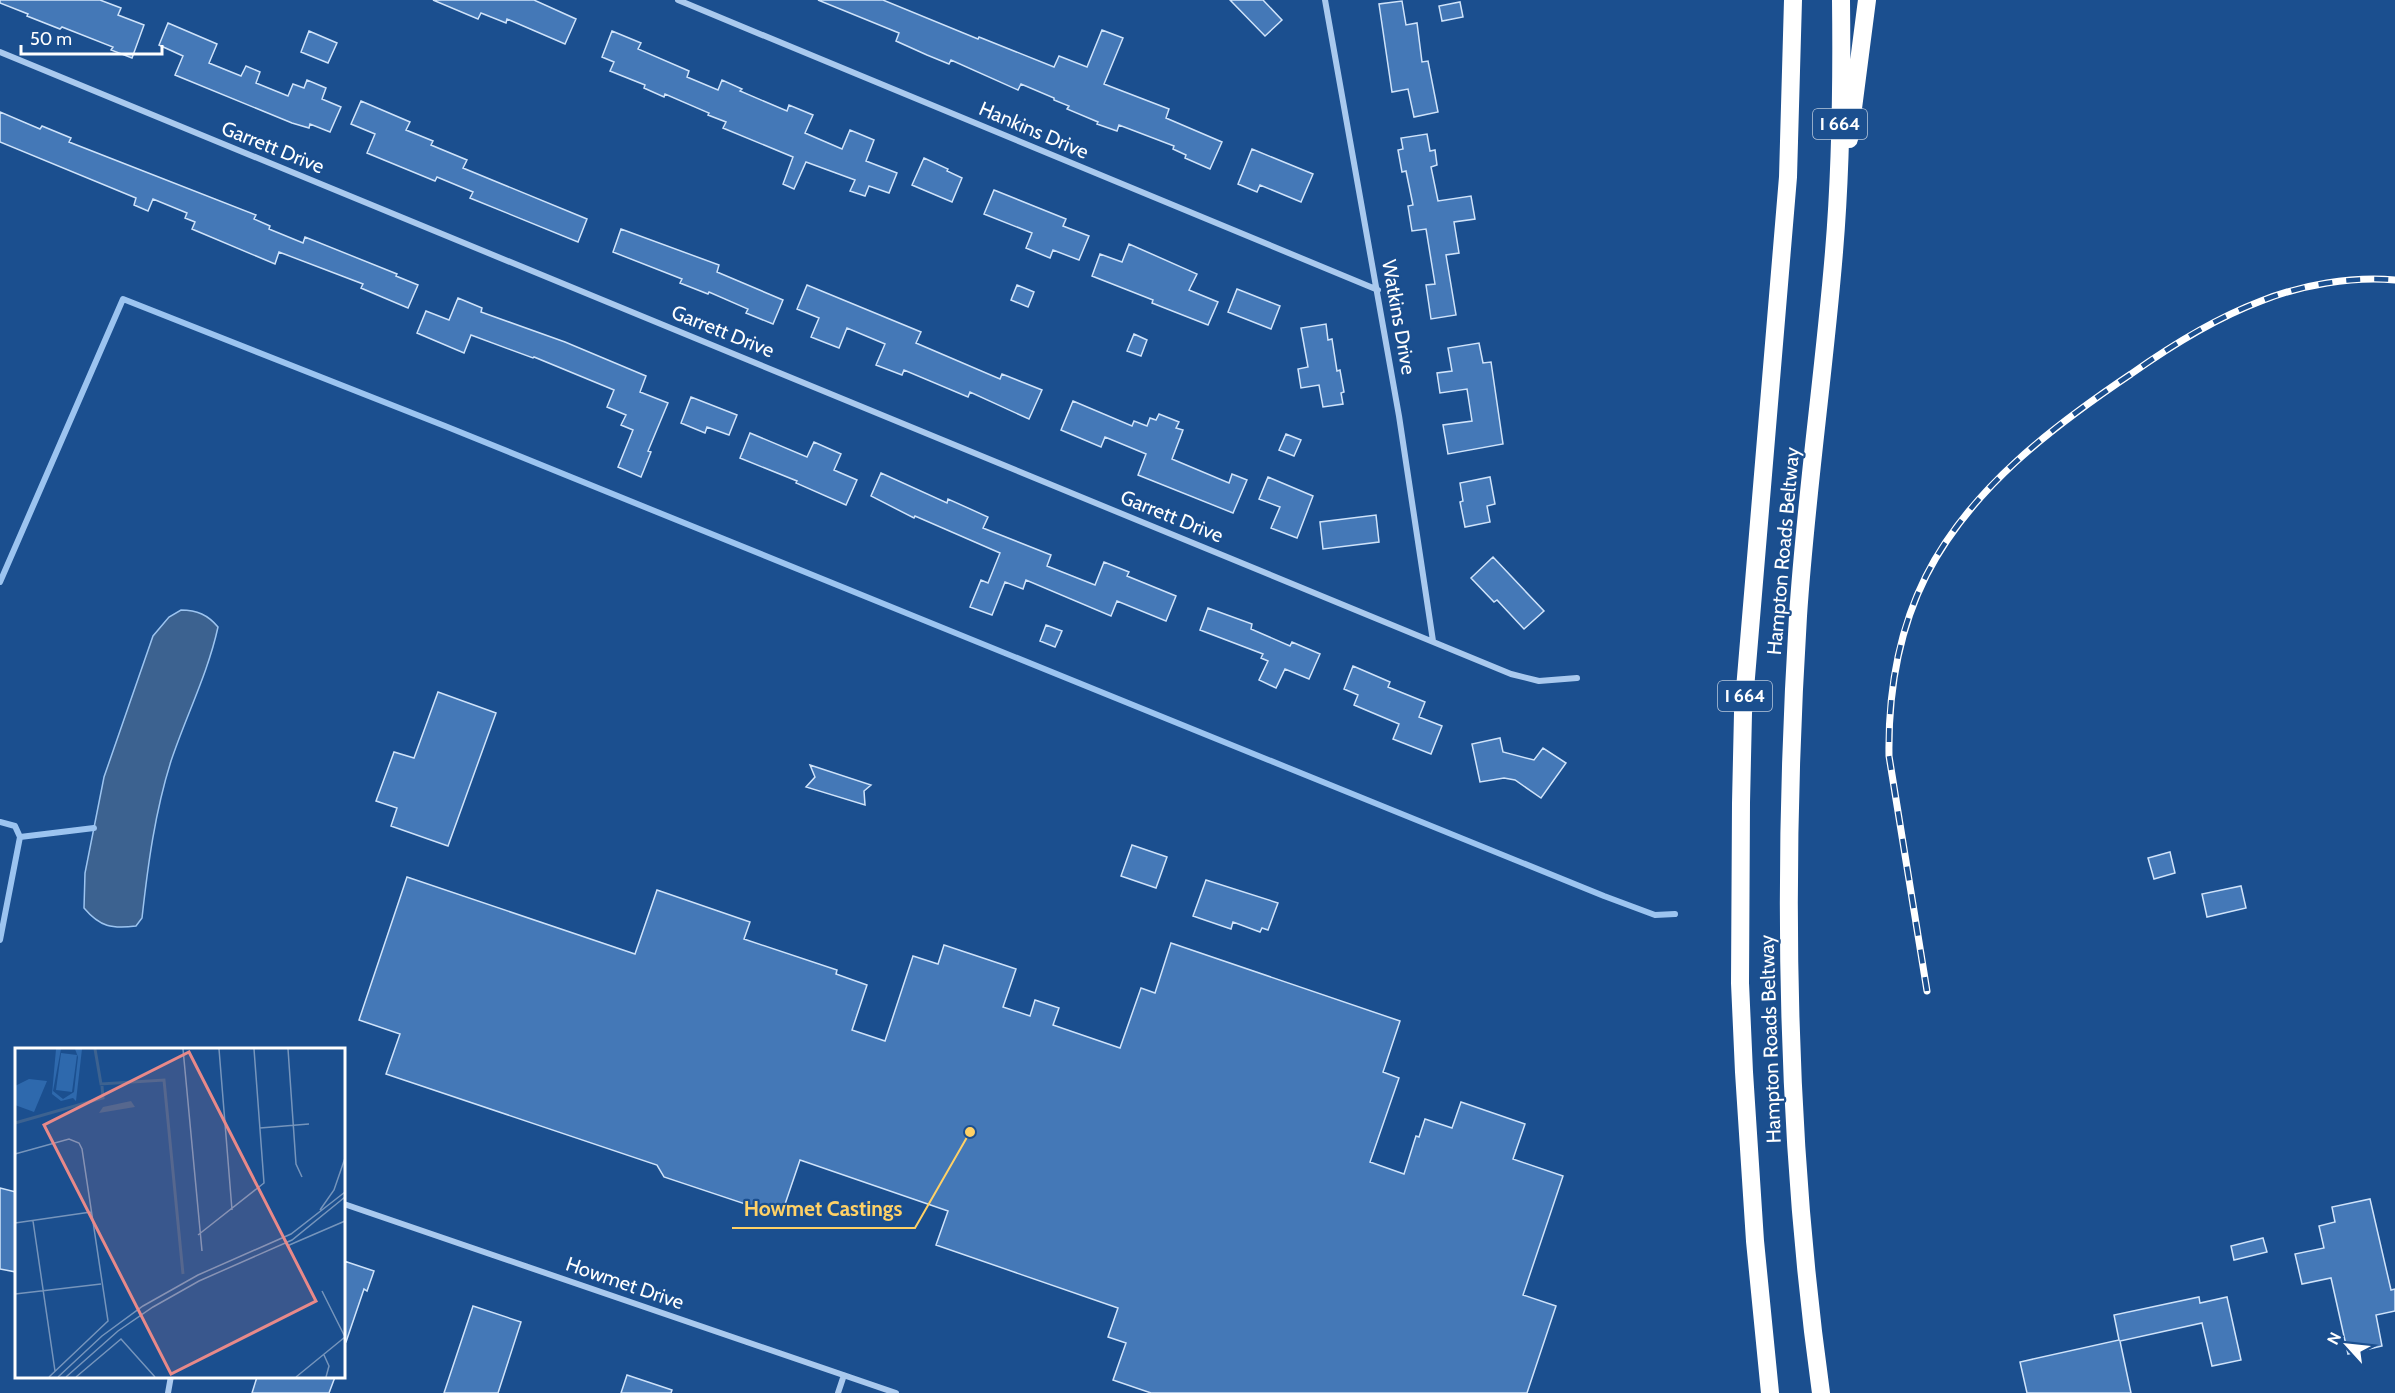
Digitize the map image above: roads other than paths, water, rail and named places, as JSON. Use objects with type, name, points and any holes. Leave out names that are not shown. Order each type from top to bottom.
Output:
[{"type":"highway","name":"Hampton Roads Beltway","points":[[1770,1393],[1755,1241],[1744,1083],[1740,982],[1741,803],[1743,713],[1788,177],[1792,0]]},
{"type":"highway","name":"Hampton Roads Beltway","points":[[1821,1393],[1798,1181],[1791,1027],[1789,831],[1798,612],[1834,248],[1842,78],[1841,0]]},
{"type":"highway","points":[[1834,248],[1867,0]]},
{"type":"street","name":"Hankins Drive","points":[[678,0],[1377,290]]},
{"type":"street","name":"Watkins Drive","points":[[1325,0],[1377,290],[1433,641]]},
{"type":"street","name":"Garrett Drive","points":[[0,52],[1525,679],[1553,681],[1577,678]]},
{"type":"street","name":"Howmet Drive","points":[[345,1204],[896,1393]]},
{"type":"street","points":[[838,1393],[844,1375]]},
{"type":"street","points":[[168,1393],[171,1378]]},
{"type":"water","points":[[181,610],[202,614],[218,627],[209,661],[165,780],[153,838],[142,918],[136,926],[113,927],[101,923],[84,908],[85,873],[104,777],[153,636],[169,617]]},
{"type":"waterway","points":[[0,582],[123,299],[445,426],[1604,896],[1655,915],[1675,914]]},
{"type":"waterway","points":[[0,822],[15,826],[20,837],[0,940]]},
{"type":"waterway","points":[[20,837],[94,828]]},
{"type":"railway","points":[[1927,991],[1889,756],[1889,732],[1893,686],[1908,619],[1926,576],[1944,545],[1965,515],[1989,488],[2043,438],[2101,394],[2194,333],[2244,308],[2293,290],[2362,279],[2395,280]]},
{"type":"place","name":"Howmet Castings","points":[[970,1132]]}]
